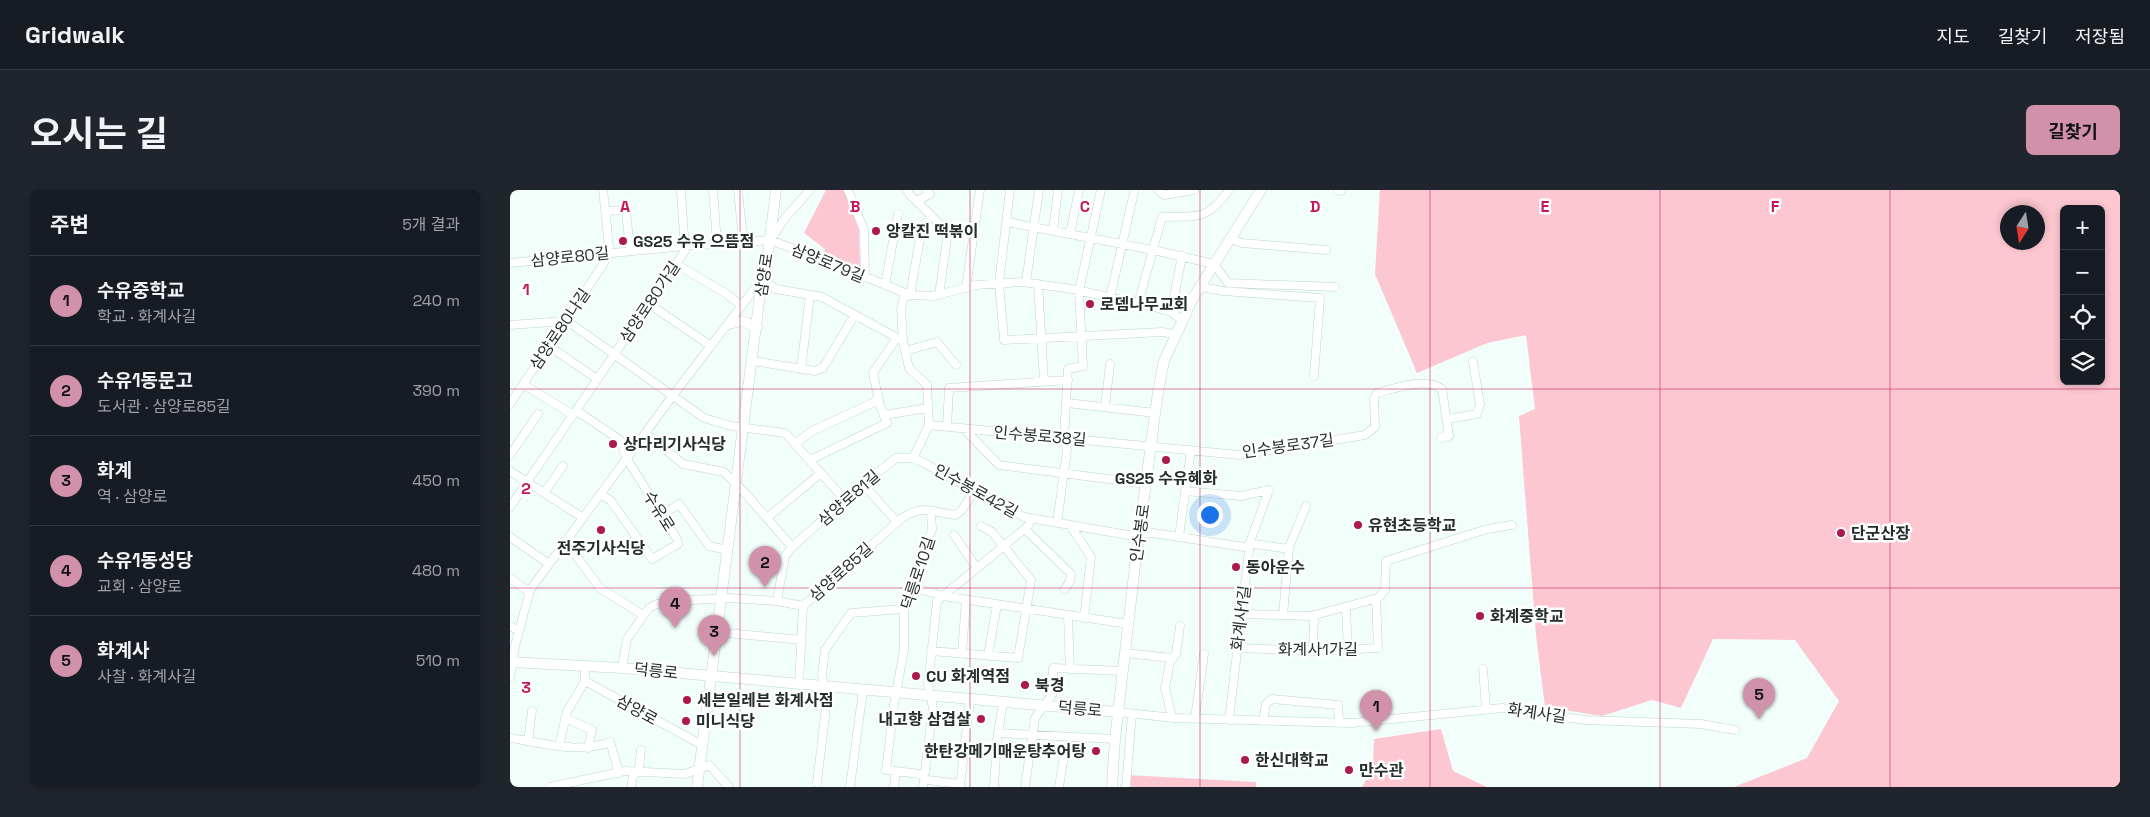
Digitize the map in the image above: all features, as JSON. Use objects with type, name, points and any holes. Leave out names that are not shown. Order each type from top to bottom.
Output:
[{"type":"main road","name":"삼양로","points":[[697,787],[762,279],[770,240],[776,190]]},
{"type":"main road","name":"인수봉로","points":[[1112,787],[1115,739],[1128,624],[1155,413],[1164,361],[1182,320],[1214,264],[1261,190]]},
{"type":"main road","points":[[729,324],[742,321],[757,327]]},
{"type":"main road","name":"덕릉로","points":[[511,661],[622,668],[1118,712]]},
{"type":"street","points":[[603,190],[609,246],[607,254]]},
{"type":"street","name":"삼양로80가길","points":[[510,507],[685,251],[681,190]]},
{"type":"street","points":[[713,190],[717,243]]},
{"type":"street","points":[[738,190],[743,241]]},
{"type":"street","points":[[770,240],[785,218],[810,190]]},
{"type":"street","points":[[848,190],[864,230],[865,277]]},
{"type":"street","points":[[907,190],[948,232],[939,295]]},
{"type":"street","points":[[966,288],[980,190]]},
{"type":"street","points":[[1010,190],[999,283],[1004,340],[1162,332],[1175,334]]},
{"type":"street","points":[[1026,282],[1039,190]]},
{"type":"street","points":[[1053,231],[1058,190]]},
{"type":"street","points":[[1070,234],[1079,190]]},
{"type":"street","points":[[1057,523],[1067,450],[1064,438],[1068,369],[1083,366],[1079,291],[1101,190]]},
{"type":"street","points":[[1158,190],[1164,196],[1194,190]]},
{"type":"street","points":[[1138,304],[1162,217],[1196,216],[1210,212],[1219,204],[1229,190]]},
{"type":"street","points":[[916,201],[929,192]]},
{"type":"street","points":[[1110,298],[1134,192]]},
{"type":"street","name":"삼양로80길","points":[[605,211],[626,210],[630,252]]},
{"type":"street","name":"삼양로79길","points":[[885,285],[898,214]]},
{"type":"street","points":[[912,458],[929,425],[928,408],[926,385],[909,368],[905,351],[899,340],[901,308],[904,297],[910,295],[922,227],[932,216]]},
{"type":"street","points":[[1007,222],[1214,264],[1228,283],[1335,287]]},
{"type":"street","points":[[1230,239],[1242,244],[1326,250]]},
{"type":"street","name":"삼양로80길","points":[[510,263],[717,243],[770,240]]},
{"type":"street","name":"삼양로79길","points":[[770,240],[910,295],[939,295],[966,288],[999,283],[1026,282],[1079,291],[1171,312]]},
{"type":"street","name":"삼양로80나길","points":[[510,404],[604,264],[607,254]]},
{"type":"street","points":[[1182,256],[1171,312],[1182,320]]},
{"type":"street","points":[[676,264],[725,293],[742,306]]},
{"type":"street","points":[[510,677],[511,661],[529,592],[673,395],[762,279],[776,289],[822,297],[899,340]]},
{"type":"street","points":[[1038,284],[1043,338],[1044,381]]},
{"type":"street","points":[[1202,287],[1223,291],[1320,298],[1314,376]]},
{"type":"street","points":[[801,369],[810,295]]},
{"type":"street","points":[[649,304],[711,346]]},
{"type":"street","points":[[753,361],[815,371],[823,368],[854,316]]},
{"type":"street","points":[[510,326],[552,322],[570,323],[704,418],[731,426],[785,433],[845,500]]},
{"type":"street","points":[[886,419],[879,400],[873,373],[899,340]]},
{"type":"street","points":[[905,351],[937,342],[956,365]]},
{"type":"street","points":[[549,346],[597,379]]},
{"type":"street","points":[[1441,438],[1449,436],[1447,419],[1476,414],[1480,405],[1473,361]]},
{"type":"street","points":[[1105,407],[1110,364]]},
{"type":"street","points":[[947,427],[950,388],[1068,380]]},
{"type":"street","points":[[523,384],[574,413]]},
{"type":"street","name":"인수봉로37길","points":[[1152,446],[1239,454],[1365,435],[1375,427],[1374,398],[1377,393],[1411,385],[1434,384],[1442,389],[1447,419]]},
{"type":"street","points":[[795,444],[812,431],[879,400]]},
{"type":"street","points":[[1067,403],[1155,413]]},
{"type":"street","points":[[810,460],[886,419],[928,408]]},
{"type":"street","name":"수유로","points":[[574,413],[580,413],[620,440],[627,459],[677,539],[678,544],[652,559],[610,501],[601,494]]},
{"type":"street","points":[[510,455],[538,414]]},
{"type":"street","name":"인수봉로38길","points":[[929,425],[1152,446]]},
{"type":"street","points":[[964,428],[999,465],[1147,484]]},
{"type":"street","points":[[645,433],[683,464],[724,472],[792,547]]},
{"type":"street","points":[[1179,537],[1191,450]]},
{"type":"street","name":"삼양로81길","points":[[777,601],[785,556],[792,547],[863,484],[896,458],[912,458]]},
{"type":"street","name":"인수봉로42길","points":[[912,458],[1024,517],[1128,535],[1153,533],[1244,547],[1254,544],[1289,549]]},
{"type":"street","points":[[544,493],[563,466]]},
{"type":"street","points":[[510,471],[582,518]]},
{"type":"street","points":[[766,518],[821,473]]},
{"type":"street","points":[[863,484],[897,522]]},
{"type":"street","name":"삼양로85길","points":[[720,599],[777,601],[803,606],[897,522],[915,510],[923,509],[955,515],[962,510],[975,490]]},
{"type":"street","name":"화계사1길","points":[[1185,491],[1241,496],[1269,490],[1250,546],[1229,720]]},
{"type":"street","points":[[662,515],[679,504],[709,546],[728,550]]},
{"type":"street","points":[[1283,615],[1289,549],[1306,506]]},
{"type":"street","name":"덕릉로10길","points":[[896,771],[886,770],[896,693],[904,650],[904,609],[932,529],[931,513]]},
{"type":"street","points":[[923,787],[933,708],[928,684],[937,601],[1025,529],[1031,518]]},
{"type":"street","points":[[1070,525],[1091,557],[1084,618]]},
{"type":"street","points":[[1242,614],[1314,615],[1376,599],[1385,590],[1386,561],[1487,529],[1512,525]]},
{"type":"street","points":[[931,651],[1018,658],[1031,580],[992,532],[981,526]]},
{"type":"street","points":[[1025,529],[1070,574],[1070,581],[1065,590]]},
{"type":"street","points":[[954,535],[977,568]]},
{"type":"street","points":[[510,537],[549,564]]},
{"type":"street","points":[[565,541],[600,588],[643,615]]},
{"type":"street","points":[[510,578],[529,592]]},
{"type":"street","points":[[912,587],[966,600],[1128,624]]},
{"type":"street","name":"삼양로","points":[[622,668],[627,638],[649,608],[665,602],[720,599]]},
{"type":"street","name":"화계사1가길","points":[[1238,648],[1313,651],[1378,648],[1376,599]]},
{"type":"street","points":[[962,653],[966,600]]},
{"type":"street","points":[[988,655],[997,605]]},
{"type":"street","points":[[799,685],[803,606]]},
{"type":"street","points":[[1346,607],[1348,650]]},
{"type":"street","points":[[817,783],[828,699],[822,675],[825,650],[851,613],[904,609]]},
{"type":"street","points":[[1313,651],[1314,615]]},
{"type":"street","points":[[1068,616],[1070,668],[1123,672]]},
{"type":"street","points":[[510,626],[519,631]]},
{"type":"street","points":[[1172,718],[1165,688],[1170,662],[1176,654],[1180,626]]},
{"type":"street","points":[[716,632],[802,640]]},
{"type":"street","points":[[1125,654],[1172,658]]},
{"type":"street","points":[[1195,718],[1204,654]]},
{"type":"street","points":[[559,746],[565,718],[585,681],[585,666]]},
{"type":"street","name":"덕릉로","points":[[1025,787],[1035,718],[1053,692],[1054,668],[1070,668]]},
{"type":"street","points":[[1483,669],[1486,708]]},
{"type":"street","name":"삼양로","points":[[585,681],[702,745]]},
{"type":"street","points":[[850,787],[863,690]]},
{"type":"street","points":[[894,787],[896,771],[920,774],[928,780],[960,786],[970,699]]},
{"type":"street","points":[[1263,721],[1266,704],[1272,699],[1338,704],[1339,723]]},
{"type":"street","points":[[994,787],[998,733],[1003,702]]},
{"type":"street","name":"화계사길","points":[[1118,712],[1172,718],[1339,723],[1502,708],[1585,720],[1701,724],[1735,730]]},
{"type":"street","points":[[528,741],[532,711]]},
{"type":"street","points":[[1126,787],[1132,714]]},
{"type":"street","points":[[565,718],[592,730],[588,748]]},
{"type":"street","points":[[998,733],[1115,739]]},
{"type":"street","points":[[1059,787],[1067,737]]},
{"type":"street","points":[[510,738],[559,746],[588,748],[610,742],[619,772]]},
{"type":"street","points":[[631,787],[633,776],[639,768],[641,750]]},
{"type":"street","points":[[550,787],[619,772],[685,774],[709,765],[729,787]]},
{"type":"shaded area","points":[[826,190],[844,190],[859,229],[860,273],[822,258],[825,249],[804,233]]},
{"type":"shaded area","points":[[1380,190],[2120,190],[2120,787],[1734,787],[1807,758],[1839,701],[1795,640],[1713,639],[1681,708],[1652,700],[1602,716],[1545,707],[1536,635],[1519,416],[1535,409],[1526,335],[1487,343],[1417,373],[1375,274]]},
{"type":"shaded area","points":[[1441,729],[1453,771],[1487,787],[1362,787],[1373,766],[1374,739]]},
{"type":"shaded area","points":[[1127,775],[1256,782],[1256,787],[1126,787]]},
{"type":"place","name":"앙칼진 떡볶이","points":[[876,231]]},
{"type":"place","name":"GS25 수유 으뜸점","points":[[623,241]]},
{"type":"place","name":"로뎀나무교회","points":[[1090,304]]},
{"type":"place","name":"상다리기사식당","points":[[613,444]]},
{"type":"place","name":"GS25 수유혜화","points":[[1166,460]]},
{"type":"place","name":"유현초등학교","points":[[1358,525]]},
{"type":"place","name":"전주기사식당","points":[[601,530]]},
{"type":"place","name":"단군산장","points":[[1841,533]]},
{"type":"place","name":"동아운수","points":[[1236,567]]},
{"type":"place","name":"수유1동문고","points":[[765,587]]},
{"type":"place","name":"화계중학교","points":[[1480,616]]},
{"type":"place","name":"수유1동성당","points":[[675,628]]},
{"type":"place","name":"화계","points":[[714,656]]},
{"type":"place","name":"CU 화계역점","points":[[916,676]]},
{"type":"place","name":"북경","points":[[1025,685]]},
{"type":"place","name":"세븐일레븐 화계사점","points":[[687,700]]},
{"type":"place","name":"내고향 삼겹살","points":[[981,719]]},
{"type":"place","name":"화계사","points":[[1759,719]]},
{"type":"place","name":"미니식당","points":[[686,721]]},
{"type":"place","name":"수유중학교","points":[[1376,731]]},
{"type":"place","name":"한탄강메기매운탕추어탕","points":[[1096,751]]},
{"type":"place","name":"한신대학교","points":[[1245,760]]},
{"type":"place","name":"만수관","points":[[1349,770]]}]
